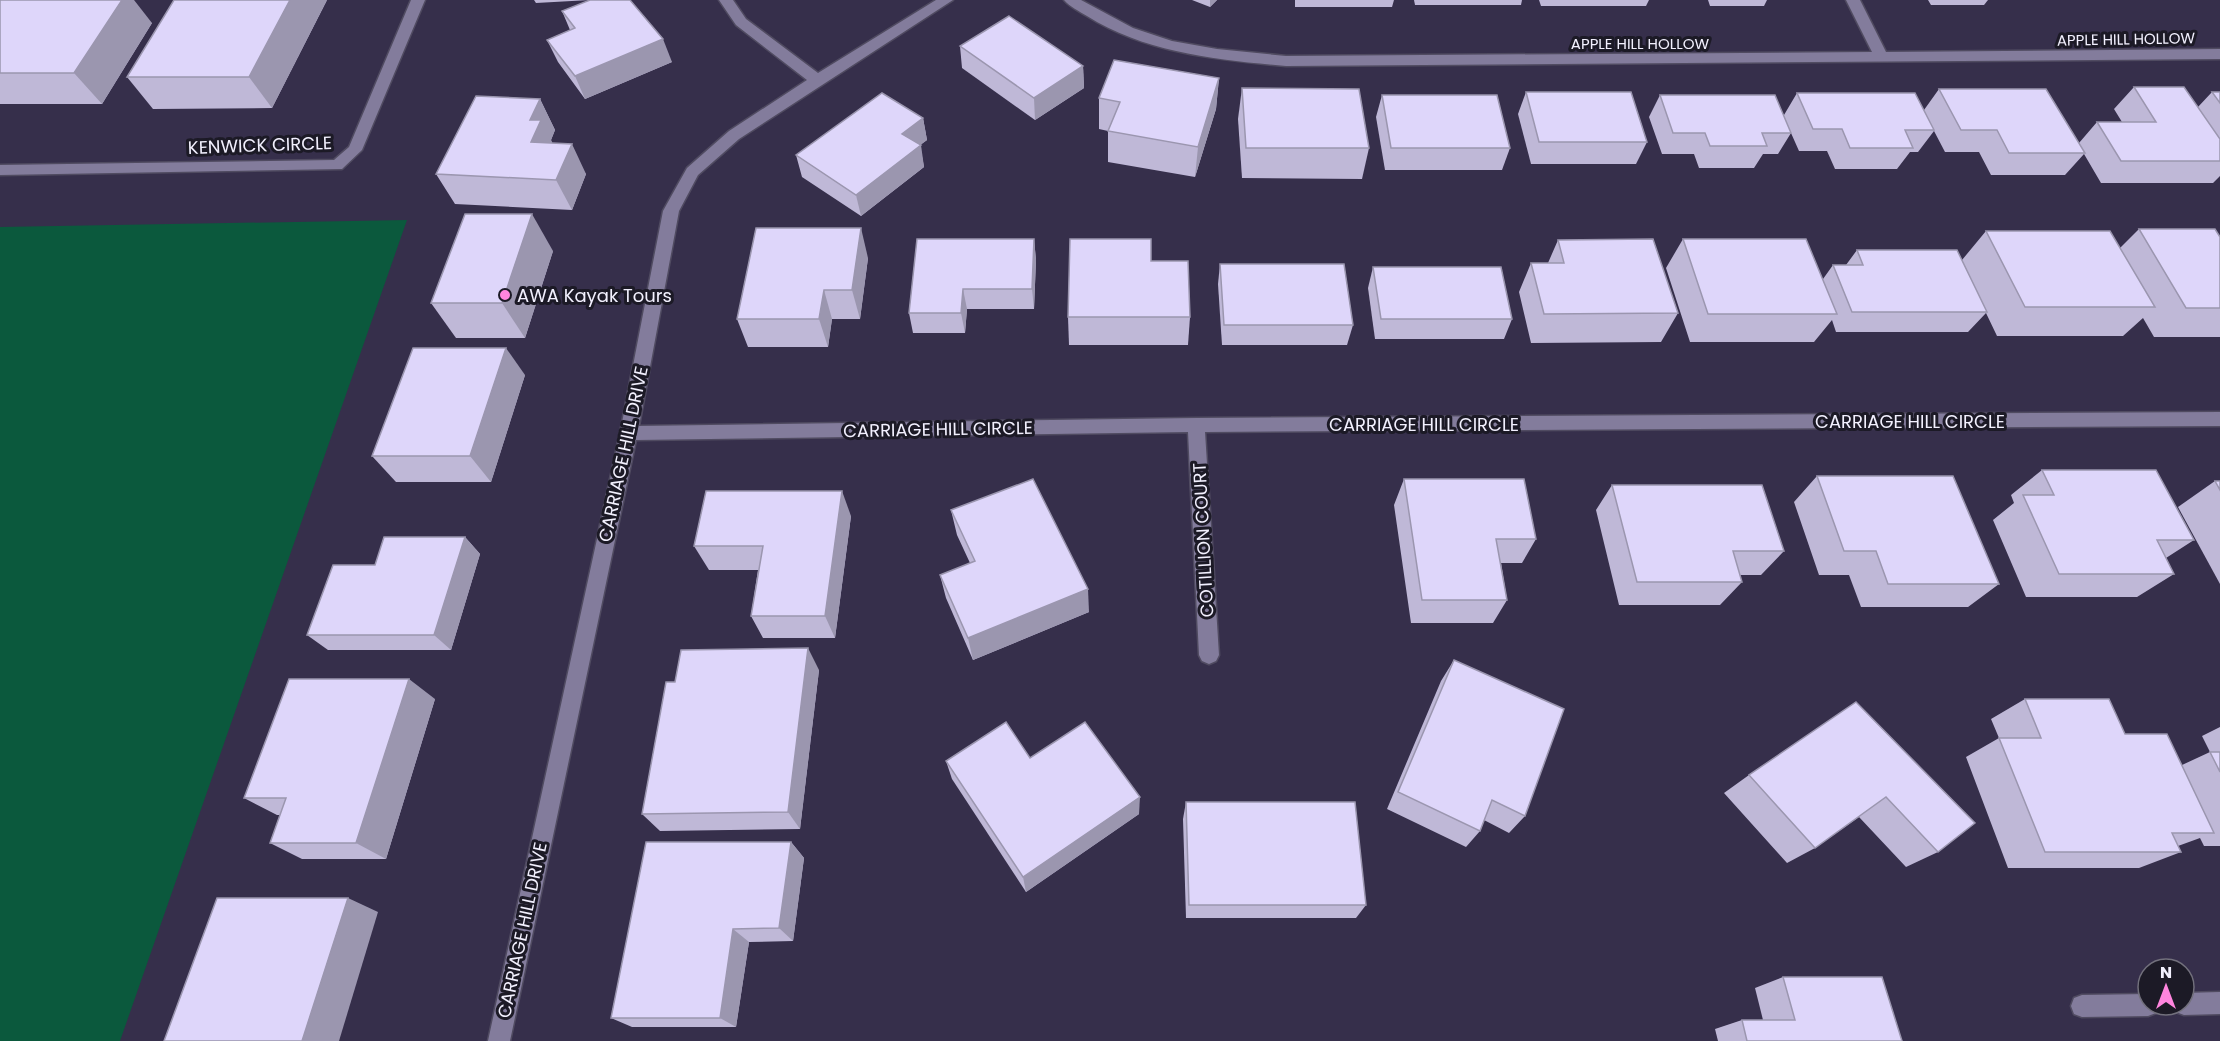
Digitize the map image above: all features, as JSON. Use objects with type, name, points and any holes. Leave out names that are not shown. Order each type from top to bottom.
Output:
[{"type":"street","name":"KENWICK CIRCLE","points":[[0,170],[337,165],[355,150],[418,0]]},
{"type":"street","points":[[726,0],[741,22],[817,80]]},
{"type":"street","name":"CARRIAGE HILL DRIVE","points":[[499,1041],[629,433],[671,211],[692,172],[734,135],[817,80],[946,0]]},
{"type":"street","name":"APPLE HILL HOLLOW","points":[[1071,0],[1108,22],[1163,42],[1216,55],[1286,61],[2220,54]]},
{"type":"street","points":[[1853,0],[1882,58]]},
{"type":"street","name":"CARRIAGE HILL CIRCLE","points":[[629,433],[1196,425],[2220,419]]},
{"type":"street","name":"COTILLION COURT","points":[[1196,425],[1209,655]]},
{"type":"street","points":[[2196,1004],[2220,1004]]},
{"type":"street","points":[[2082,1006],[2136,1005]]},
{"type":"green space","points":[[407,220],[120,1041],[0,1041],[0,227]]},
{"type":"building","points":[[0,0],[122,0],[74,73],[0,73]]},
{"type":"building","points":[[174,0],[290,0],[249,77],[127,77]]},
{"type":"building","points":[[590,0],[630,0],[663,39],[575,76],[547,40],[575,28],[562,11]]},
{"type":"building","points":[[1009,16],[1083,66],[1034,98],[960,46]]},
{"type":"building","points":[[1114,60],[1219,78],[1198,147],[1108,131],[1120,102],[1099,98]]},
{"type":"building","points":[[2134,87],[2184,87],[2220,139],[2220,161],[2121,161],[2097,122],[2156,122]]},
{"type":"building","points":[[1242,88],[1359,89],[1369,148],[1246,148]]},
{"type":"building","points":[[1939,89],[2046,89],[2085,153],[2009,153],[1997,130],[1961,130]]},
{"type":"building","points":[[1526,92],[1631,92],[1647,142],[1539,142]]},
{"type":"building","points":[[2212,92],[2220,92],[2220,103]]},
{"type":"building","points":[[882,93],[923,118],[902,134],[921,145],[856,195],[796,155]]},
{"type":"building","points":[[1797,93],[1915,93],[1934,130],[1905,130],[1913,148],[1850,148],[1842,129],[1813,129]]},
{"type":"building","points":[[1382,95],[1497,95],[1510,148],[1391,148]]},
{"type":"building","points":[[1660,95],[1775,95],[1791,133],[1762,133],[1767,146],[1710,146],[1705,133],[1673,133]]},
{"type":"building","points":[[476,96],[540,99],[530,120],[541,120],[531,142],[572,144],[556,180],[436,174]]},
{"type":"building","points":[[465,214],[532,214],[502,303],[431,303]]},
{"type":"building","points":[[756,228],[861,228],[852,290],[824,290],[819,319],[737,319]]},
{"type":"building","points":[[2139,229],[2215,229],[2220,237],[2220,308],[2186,308]]},
{"type":"building","points":[[1986,231],[2110,231],[2155,307],[2025,307]]},
{"type":"building","points":[[917,239],[1034,239],[1032,289],[963,289],[961,313],[909,313]]},
{"type":"building","points":[[1070,239],[1151,239],[1151,261],[1188,261],[1190,317],[1068,317]]},
{"type":"building","points":[[1653,239],[1678,313],[1544,314],[1531,263],[1564,263],[1558,240]]},
{"type":"building","points":[[1683,239],[1806,239],[1837,314],[1708,314]]},
{"type":"building","points":[[1857,250],[1957,250],[1987,312],[1852,312],[1833,265],[1863,265]]},
{"type":"building","points":[[1220,264],[1344,264],[1353,325],[1224,325]]},
{"type":"building","points":[[1373,267],[1501,267],[1512,319],[1381,319]]},
{"type":"building","points":[[413,348],[506,348],[470,456],[372,456]]},
{"type":"building","points":[[2042,470],[2156,470],[2194,540],[2157,540],[2174,574],[2059,574],[2023,495],[2054,495]]},
{"type":"building","points":[[1817,476],[1953,476],[1999,584],[1888,584],[1876,551],[1844,551]]},
{"type":"building","points":[[1033,479],[1088,589],[968,638],[940,575],[975,561],[951,510]]},
{"type":"building","points":[[1404,479],[1524,479],[1536,539],[1496,539],[1507,600],[1422,600]]},
{"type":"building","points":[[1612,485],[1762,485],[1784,551],[1733,551],[1742,582],[1637,582]]},
{"type":"building","points":[[706,491],[842,491],[825,616],[751,616],[763,546],[694,546]]},
{"type":"building","points":[[384,537],[465,537],[434,635],[307,635],[333,565],[375,565]]},
{"type":"building","points":[[808,648],[788,812],[642,814],[666,682],[675,682],[681,650]]},
{"type":"building","points":[[1454,660],[1564,709],[1525,816],[1492,800],[1480,831],[1398,792]]},
{"type":"building","points":[[289,679],[409,679],[356,843],[270,843],[286,798],[244,798]]},
{"type":"building","points":[[2025,699],[2109,699],[2125,734],[2167,734],[2214,833],[2172,833],[2181,852],[2045,852],[1999,738],[2041,738]]},
{"type":"building","points":[[1856,702],[1975,823],[1938,852],[1886,797],[1815,848],[1749,775]]},
{"type":"building","points":[[1006,722],[1030,758],[1085,722],[1140,797],[1023,877],[946,761]]},
{"type":"building","points":[[2210,752],[2220,752],[2220,772]]},
{"type":"building","points":[[1186,802],[1355,802],[1366,905],[1189,905]]},
{"type":"building","points":[[646,842],[791,842],[779,928],[733,929],[720,1018],[611,1018]]},
{"type":"building","points":[[217,898],[348,898],[302,1041],[164,1041]]},
{"type":"building","points":[[1783,977],[1882,977],[1902,1041],[1747,1041],[1742,1020],[1795,1020]]},
{"type":"place","name":"AWA Kayak Tours","points":[[505,295]]}]
